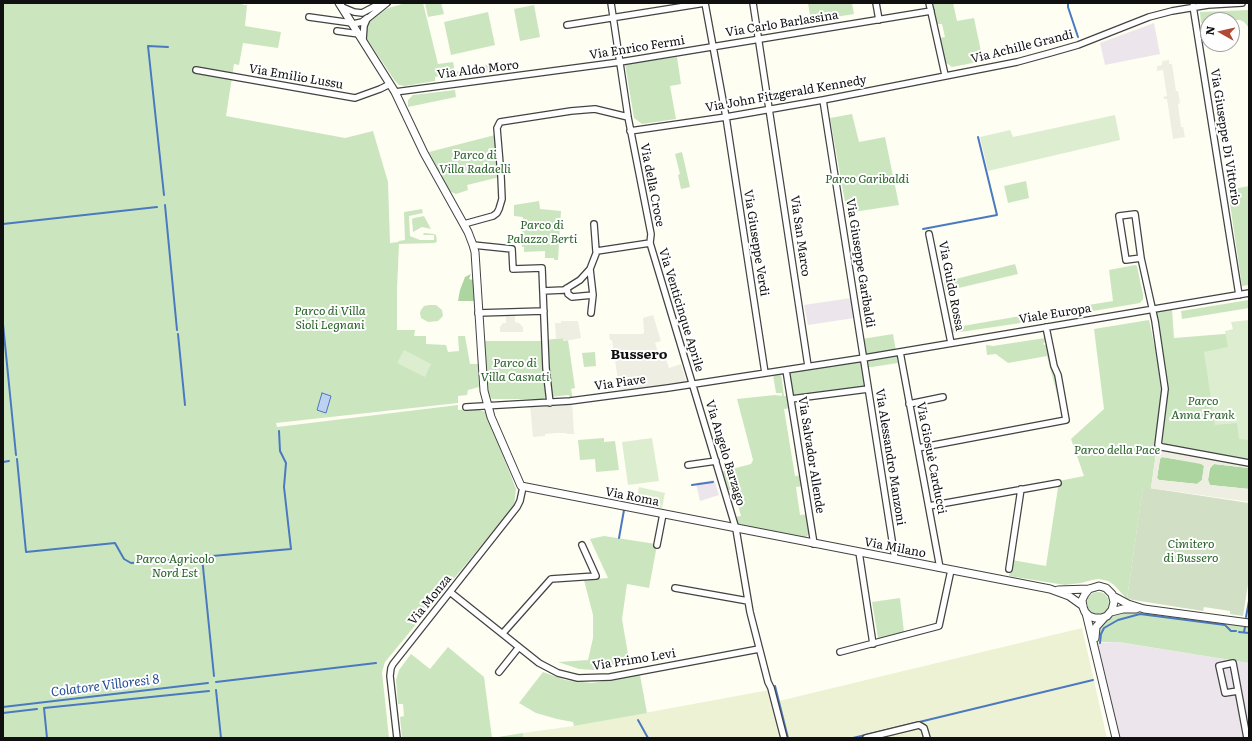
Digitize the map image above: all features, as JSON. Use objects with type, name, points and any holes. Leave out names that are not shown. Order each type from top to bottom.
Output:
[{"type":"street","points":[[363,40],[364,26],[368,13],[380,3]]},
{"type":"street","points":[[352,24],[357,16],[368,13],[387,3]]},
{"type":"street","name":"Via della Croce","points":[[611,3],[630,131],[651,234],[650,243]]},
{"type":"street","points":[[567,24],[705,3]]},
{"type":"street","name":"Via Giuseppe Verdi","points":[[705,3],[726,117],[765,373]]},
{"type":"street","name":"Via San Marco","points":[[753,3],[808,366]]},
{"type":"street","points":[[876,3],[879,20]]},
{"type":"street","points":[[929,3],[945,76]]},
{"type":"street","name":"Via Achille Grandi","points":[[945,76],[1050,54],[1160,14],[1193,6],[1242,3]]},
{"type":"street","points":[[340,5],[355,12],[368,13]]},
{"type":"street","points":[[340,5],[395,92],[424,153],[464,224],[473,245],[475,252],[484,391],[487,406],[519,484],[523,487]]},
{"type":"street","name":"Via Giuseppe Di Vittorio","points":[[1193,6],[1239,295]]},
{"type":"street","name":"Via Carlo Barlassina","points":[[712,47],[931,11]]},
{"type":"street","points":[[309,17],[352,24]]},
{"type":"street","points":[[337,31],[358,34]]},
{"type":"street","name":"Via Enrico Fermi","points":[[564,70],[712,47]]},
{"type":"street","name":"Via Emilio Lussu","points":[[196,70],[355,98],[390,84]]},
{"type":"street","name":"Via Aldo Moro","points":[[395,92],[564,70]]},
{"type":"street","name":"Via John Fitzgerald Kennedy","points":[[630,131],[770,110],[945,76]]},
{"type":"street","name":"Via Giuseppe Garibaldi","points":[[823,100],[864,358]]},
{"type":"street","points":[[464,224],[497,213],[502,199],[502,176],[497,126],[502,121],[596,109],[628,117]]},
{"type":"street","points":[[1141,258],[1126,260],[1119,216],[1135,214],[1141,258],[1155,321],[1165,389],[1158,446],[1249,463]]},
{"type":"street","points":[[543,291],[558,291],[566,288],[578,282],[588,271],[596,251],[594,224]]},
{"type":"street","name":"Via Guido Rossa","points":[[929,234],[951,343]]},
{"type":"street","points":[[596,251],[650,243]]},
{"type":"street","name":"Via Venticinque Aprile","points":[[650,243],[692,384]]},
{"type":"street","points":[[473,245],[512,249],[513,269],[542,268],[546,368],[550,403]]},
{"type":"street","points":[[588,271],[593,295],[591,313]]},
{"type":"street","points":[[566,288],[568,294],[572,297],[593,295]]},
{"type":"street","name":"Viale Europa","points":[[786,370],[1249,293]]},
{"type":"street","points":[[478,313],[544,311]]},
{"type":"street","points":[[918,448],[1066,420],[1058,375],[1054,366],[1046,327]]},
{"type":"street","name":"Via Giosuè Carducci","points":[[900,352],[940,568]]},
{"type":"street","name":"Via Alessandro Manzoni","points":[[864,358],[895,559]]},
{"type":"street","name":"Via Piave","points":[[466,407],[570,401],[786,370]]},
{"type":"street","name":"Via Salvador Allende","points":[[786,370],[814,544]]},
{"type":"street","name":"Via Angelo Barzago","points":[[692,384],[736,528],[748,601],[759,649],[784,738]]},
{"type":"street","points":[[791,399],[868,389]]},
{"type":"street","points":[[909,404],[943,397]]},
{"type":"street","points":[[688,465],[716,461]]},
{"type":"street","points":[[929,506],[1058,483]]},
{"type":"street","name":"Via Roma","points":[[523,487],[736,528]]},
{"type":"street","name":"Via Monza","points":[[397,738],[390,676],[391,668],[402,651],[517,507],[523,487]]},
{"type":"street","points":[[1009,569],[1021,489]]},
{"type":"street","points":[[657,545],[664,514]]},
{"type":"street","name":"Via Milano","points":[[736,528],[1050,589],[1069,590],[1089,589],[1095,586],[1103,587],[1109,590],[1113,596],[1128,604],[1144,609]]},
{"type":"street","points":[[503,633],[549,580],[596,576],[582,545]]},
{"type":"street","points":[[860,552],[873,644]]},
{"type":"street","points":[[840,652],[939,626],[951,570]]},
{"type":"street","points":[[675,588],[748,601]]},
{"type":"street","name":"Via Milano","points":[[1050,589],[1069,596],[1094,618],[1104,618]]},
{"type":"street","points":[[1089,589],[1083,597],[1084,609],[1116,738]]},
{"type":"street","name":"Via Primo Levi","points":[[450,592],[539,663],[550,670],[568,676],[589,679],[610,677],[759,649]]},
{"type":"street","points":[[1095,650],[1096,629],[1104,618],[1111,612],[1114,604],[1113,596]]},
{"type":"street","name":"Via Milano","points":[[1111,612],[1125,609],[1144,609],[1249,623]]},
{"type":"street","points":[[499,672],[519,647]]},
{"type":"street","points":[[1238,691],[1225,693],[1219,666],[1233,663],[1247,738]]},
{"type":"street","points":[[866,738],[919,725],[925,729],[927,738]]},
{"type":"shaded area","points":[[1154,23],[1160,54],[1105,65],[1100,43]]},
{"type":"shaded area","points":[[1169,60],[1169,64],[1172,64],[1176,91],[1178,91],[1181,127],[1183,127],[1185,137],[1173,139],[1167,99],[1164,99],[1163,97],[1167,96],[1163,70],[1157,71],[1157,66],[1162,65],[1162,61]]},
{"type":"shaded area","points":[[851,298],[854,318],[808,325],[804,305]]},
{"type":"shaded area","points":[[506,312],[515,312],[515,322],[519,323],[523,327],[523,332],[500,332],[500,327],[503,323],[506,323]]},
{"type":"shaded area","points":[[653,315],[661,341],[655,343],[661,360],[666,359],[669,368],[681,364],[687,385],[620,394],[612,340],[610,340],[609,334],[643,334],[643,318]]},
{"type":"shaded area","points":[[561,321],[578,321],[581,338],[565,341],[563,341],[563,338],[556,339],[555,323],[561,323]]},
{"type":"shaded area","points":[[572,401],[574,434],[556,433],[533,437],[530,404]]},
{"type":"shaded area","points":[[1157,447],[1249,463],[1249,468],[1214,464],[1209,468],[1208,480],[1210,485],[1249,489],[1249,502],[1151,488]],"holes":[[[1162,457],[1201,464],[1204,466],[1202,480],[1197,484],[1159,480],[1157,478],[1160,459]]]},
{"type":"shaded area","points":[[714,480],[719,495],[700,501],[696,483]]},
{"type":"shaded area","points":[[1117,642],[1249,663],[1249,738],[1115,738],[1094,643]]},
{"type":"green space","name":"Parco Agricolo Nord Est","points":[[3,3],[243,3],[243,5],[247,5],[245,26],[281,32],[278,48],[243,43],[239,65],[234,64],[226,116],[345,138],[373,131],[388,182],[390,243],[405,240],[404,212],[422,209],[423,213],[409,216],[410,236],[420,240],[434,240],[434,235],[423,234],[436,235],[437,241],[435,243],[399,244],[397,330],[415,330],[414,336],[426,336],[426,344],[446,345],[448,352],[459,351],[458,336],[465,336],[470,364],[478,364],[479,387],[468,390],[467,395],[458,396],[458,403],[276,423],[277,427],[458,405],[458,410],[475,409],[486,412],[516,489],[514,506],[385,662],[382,672],[389,738],[3,738]]},
{"type":"green space","points":[[406,3],[423,3],[438,64],[453,62],[455,72],[496,63],[498,71],[442,80],[441,76],[435,77],[435,81],[405,86],[399,85],[367,39],[366,26],[370,20],[388,8]]},
{"type":"green space","points":[[425,3],[441,3],[444,14],[428,17]]},
{"type":"green space","points":[[808,3],[852,3],[854,14],[811,21]]},
{"type":"green space","points":[[933,3],[953,3],[957,21],[974,18],[983,61],[952,67],[945,62],[940,38],[945,37],[942,24],[937,24]]},
{"type":"green space","points":[[534,5],[540,37],[520,41],[514,9]]},
{"type":"green space","points":[[1249,10],[1249,28],[1240,20],[1240,12],[1200,12]]},
{"type":"green space","points":[[488,12],[495,45],[451,55],[444,22]]},
{"type":"green space","points":[[677,57],[681,84],[670,86],[676,119],[642,124],[634,118],[625,64]]},
{"type":"green space","points":[[455,90],[456,97],[408,107],[408,100],[413,95]]},
{"type":"green space","name":"Parco Garibaldi","points":[[852,114],[859,142],[885,137],[899,205],[847,213],[830,118]]},
{"type":"green space","points":[[1115,115],[1120,140],[988,171],[980,137],[1010,130],[1013,137]]},
{"type":"green space","name":"Parco di Villa Radaelli","points":[[495,135],[500,177],[467,185],[468,190],[456,194],[449,191],[429,152]]},
{"type":"green space","points":[[682,152],[690,187],[681,189],[678,175],[680,174],[675,154]]},
{"type":"green space","points":[[1026,181],[1029,198],[1008,203],[1004,186]]},
{"type":"green space","points":[[1249,186],[1249,285],[1242,286],[1228,190]]},
{"type":"green space","name":"Parco di Palazzo Berti","points":[[539,201],[540,209],[561,211],[558,260],[554,260],[554,258],[545,258],[545,251],[524,252],[524,247],[522,247],[523,217],[514,216],[514,205]]},
{"type":"green space","points":[[424,216],[431,229],[422,227],[413,232],[412,219]]},
{"type":"green space","points":[[1015,264],[1018,274],[946,291],[944,282]]},
{"type":"green space","points":[[1135,265],[1137,266],[1143,295],[1143,299],[1140,303],[1046,319],[1045,312],[1113,301],[1109,270]]},
{"type":"green space","points":[[471,274],[469,279],[473,280],[474,301],[458,301],[465,277]]},
{"type":"green space","points":[[1249,300],[1249,308],[1182,319],[1181,311]]},
{"type":"green space","points":[[436,305],[442,310],[443,316],[438,321],[428,322],[421,318],[421,310],[424,306]]},
{"type":"green space","name":"Parco della Pace","points":[[1172,309],[1174,338],[1249,332],[1249,463],[1157,446],[1151,488],[1143,488],[1127,599],[1114,585],[1108,581],[1099,579],[1065,585],[1009,576],[1012,560],[1046,566],[1059,481],[1084,476],[1071,439],[1104,409],[1094,329],[1149,320],[1160,371],[1151,312]]},
{"type":"green space","points":[[1032,314],[1034,321],[954,333],[951,328]]},
{"type":"green space","points":[[1249,320],[1249,440],[1239,439],[1237,423],[1215,425],[1204,352],[1228,347],[1225,331],[1233,329],[1231,322]]},
{"type":"green space","points":[[893,334],[898,363],[865,368],[867,388],[791,398],[787,370],[864,357],[862,339]]},
{"type":"green space","points":[[563,338],[563,341],[568,340],[575,388],[571,389],[573,401],[570,401],[569,395],[550,397],[546,340]]},
{"type":"green space","points":[[1045,338],[1046,342],[1043,343],[1044,345],[1047,345],[1047,349],[1049,349],[1056,376],[1063,417],[1047,356],[1008,363],[996,354],[987,355],[986,345],[993,346]]},
{"type":"green space","name":"Parco di Villa Casnati","points":[[482,341],[542,341],[548,395],[543,399],[492,399],[488,394]]},
{"type":"green space","points":[[404,350],[431,364],[425,377],[397,363]]},
{"type":"green space","points":[[595,352],[596,366],[584,367],[582,353]]},
{"type":"green space","points":[[781,374],[784,396],[790,396],[792,408],[784,409],[795,476],[803,475],[805,486],[796,487],[800,515],[809,514],[809,534],[805,538],[738,524],[735,517],[741,516],[734,490],[727,490],[721,472],[751,464],[753,460],[737,399],[775,395],[782,396],[782,393],[776,393],[773,375]]},
{"type":"green space","points":[[604,438],[604,442],[615,441],[619,470],[596,472],[595,459],[580,460],[578,440]]},
{"type":"green space","points":[[652,438],[659,481],[628,485],[622,442]]},
{"type":"green space","points":[[1162,457],[1201,463],[1204,466],[1202,480],[1197,484],[1159,480],[1157,478],[1160,459]]},
{"type":"green space","points":[[1214,464],[1249,468],[1249,489],[1210,485],[1208,480],[1210,468]]},
{"type":"green space","points":[[639,487],[665,493],[662,508],[636,503]]},
{"type":"green space","name":"Cimitero di Bussero","points":[[1143,487],[1249,503],[1249,578],[1243,616],[1230,614],[1230,611],[1204,607],[1203,611],[1127,599]]},
{"type":"green space","points":[[604,536],[657,545],[649,588],[627,584],[622,619],[630,666],[594,670],[579,669],[558,662],[588,660],[593,638],[593,615],[584,580],[608,578],[590,539]]},
{"type":"green space","points":[[1098,592],[1106,595],[1109,603],[1106,611],[1098,614],[1090,611],[1087,603],[1090,595]]},
{"type":"green space","points":[[900,598],[904,632],[878,638],[872,602]]},
{"type":"green space","points":[[1249,607],[1249,663],[1118,642],[1096,642],[1099,626],[1114,615],[1130,611],[1246,624]]},
{"type":"green space","points":[[1082,628],[1107,738],[523,738],[523,733],[574,726],[769,690],[773,702]]},
{"type":"green space","points":[[448,647],[484,677],[492,738],[402,738],[400,717],[404,716],[403,704],[398,704],[396,680],[399,670],[411,654],[430,669]]},
{"type":"green space","points":[[543,672],[565,680],[592,683],[640,675],[647,713],[574,726],[573,722],[536,713],[519,703]]},
{"type":"green space","points":[[523,733],[523,738],[492,738]]},
{"type":"water","points":[[322,393],[331,396],[326,413],[317,410]]},
{"type":"waterway","points":[[1068,3],[1078,37]]},
{"type":"waterway","points":[[164,195],[148,46],[168,47]]},
{"type":"waterway","name":"Colatore Villoresi 8","points":[[923,229],[997,215],[978,137]]},
{"type":"waterway","points":[[165,205],[177,330]]},
{"type":"waterway","points":[[3,224],[157,207]]},
{"type":"waterway","points":[[3,324],[16,455]]},
{"type":"waterway","points":[[178,334],[185,405]]},
{"type":"waterway","points":[[201,557],[291,549],[284,487],[286,463],[280,451],[279,431]]},
{"type":"waterway","points":[[17,459],[26,552],[115,543],[124,559],[131,563],[194,558]]},
{"type":"waterway","points":[[3,462],[9,461]]},
{"type":"waterway","name":"Colatore Villoresi 8","points":[[692,485],[713,482]]},
{"type":"waterway","name":"Colatore Villoresi 8","points":[[619,538],[624,510]]},
{"type":"waterway","points":[[202,557],[214,676]]},
{"type":"waterway","points":[[1246,617],[1249,601]]},
{"type":"waterway","points":[[1100,643],[1101,634],[1104,628],[1118,620],[1140,614],[1225,625],[1231,631],[1236,631]]},
{"type":"waterway","points":[[1244,632],[1245,627]]},
{"type":"waterway","points":[[1239,632],[1249,633]]},
{"type":"waterway","name":"Colatore Villoresi 8","points":[[216,682],[376,663]]},
{"type":"waterway","points":[[853,738],[1093,680]]},
{"type":"waterway","name":"Colatore Villoresi 8","points":[[3,707],[208,683]]},
{"type":"waterway","points":[[775,686],[788,738]]},
{"type":"waterway","points":[[216,690],[221,738]]},
{"type":"waterway","points":[[47,738],[44,708],[209,691]]},
{"type":"waterway","points":[[3,713],[37,709]]},
{"type":"waterway","points":[[638,720],[648,738]]},
{"type":"district","name":"Bussero","points":[[639,355]]},
{"type":"park label","name":"Parco di Villa Sioli Legnani","points":[[330,318]]},
{"type":"park label","name":"Parco Anna Frank","points":[[1203,408]]}]
